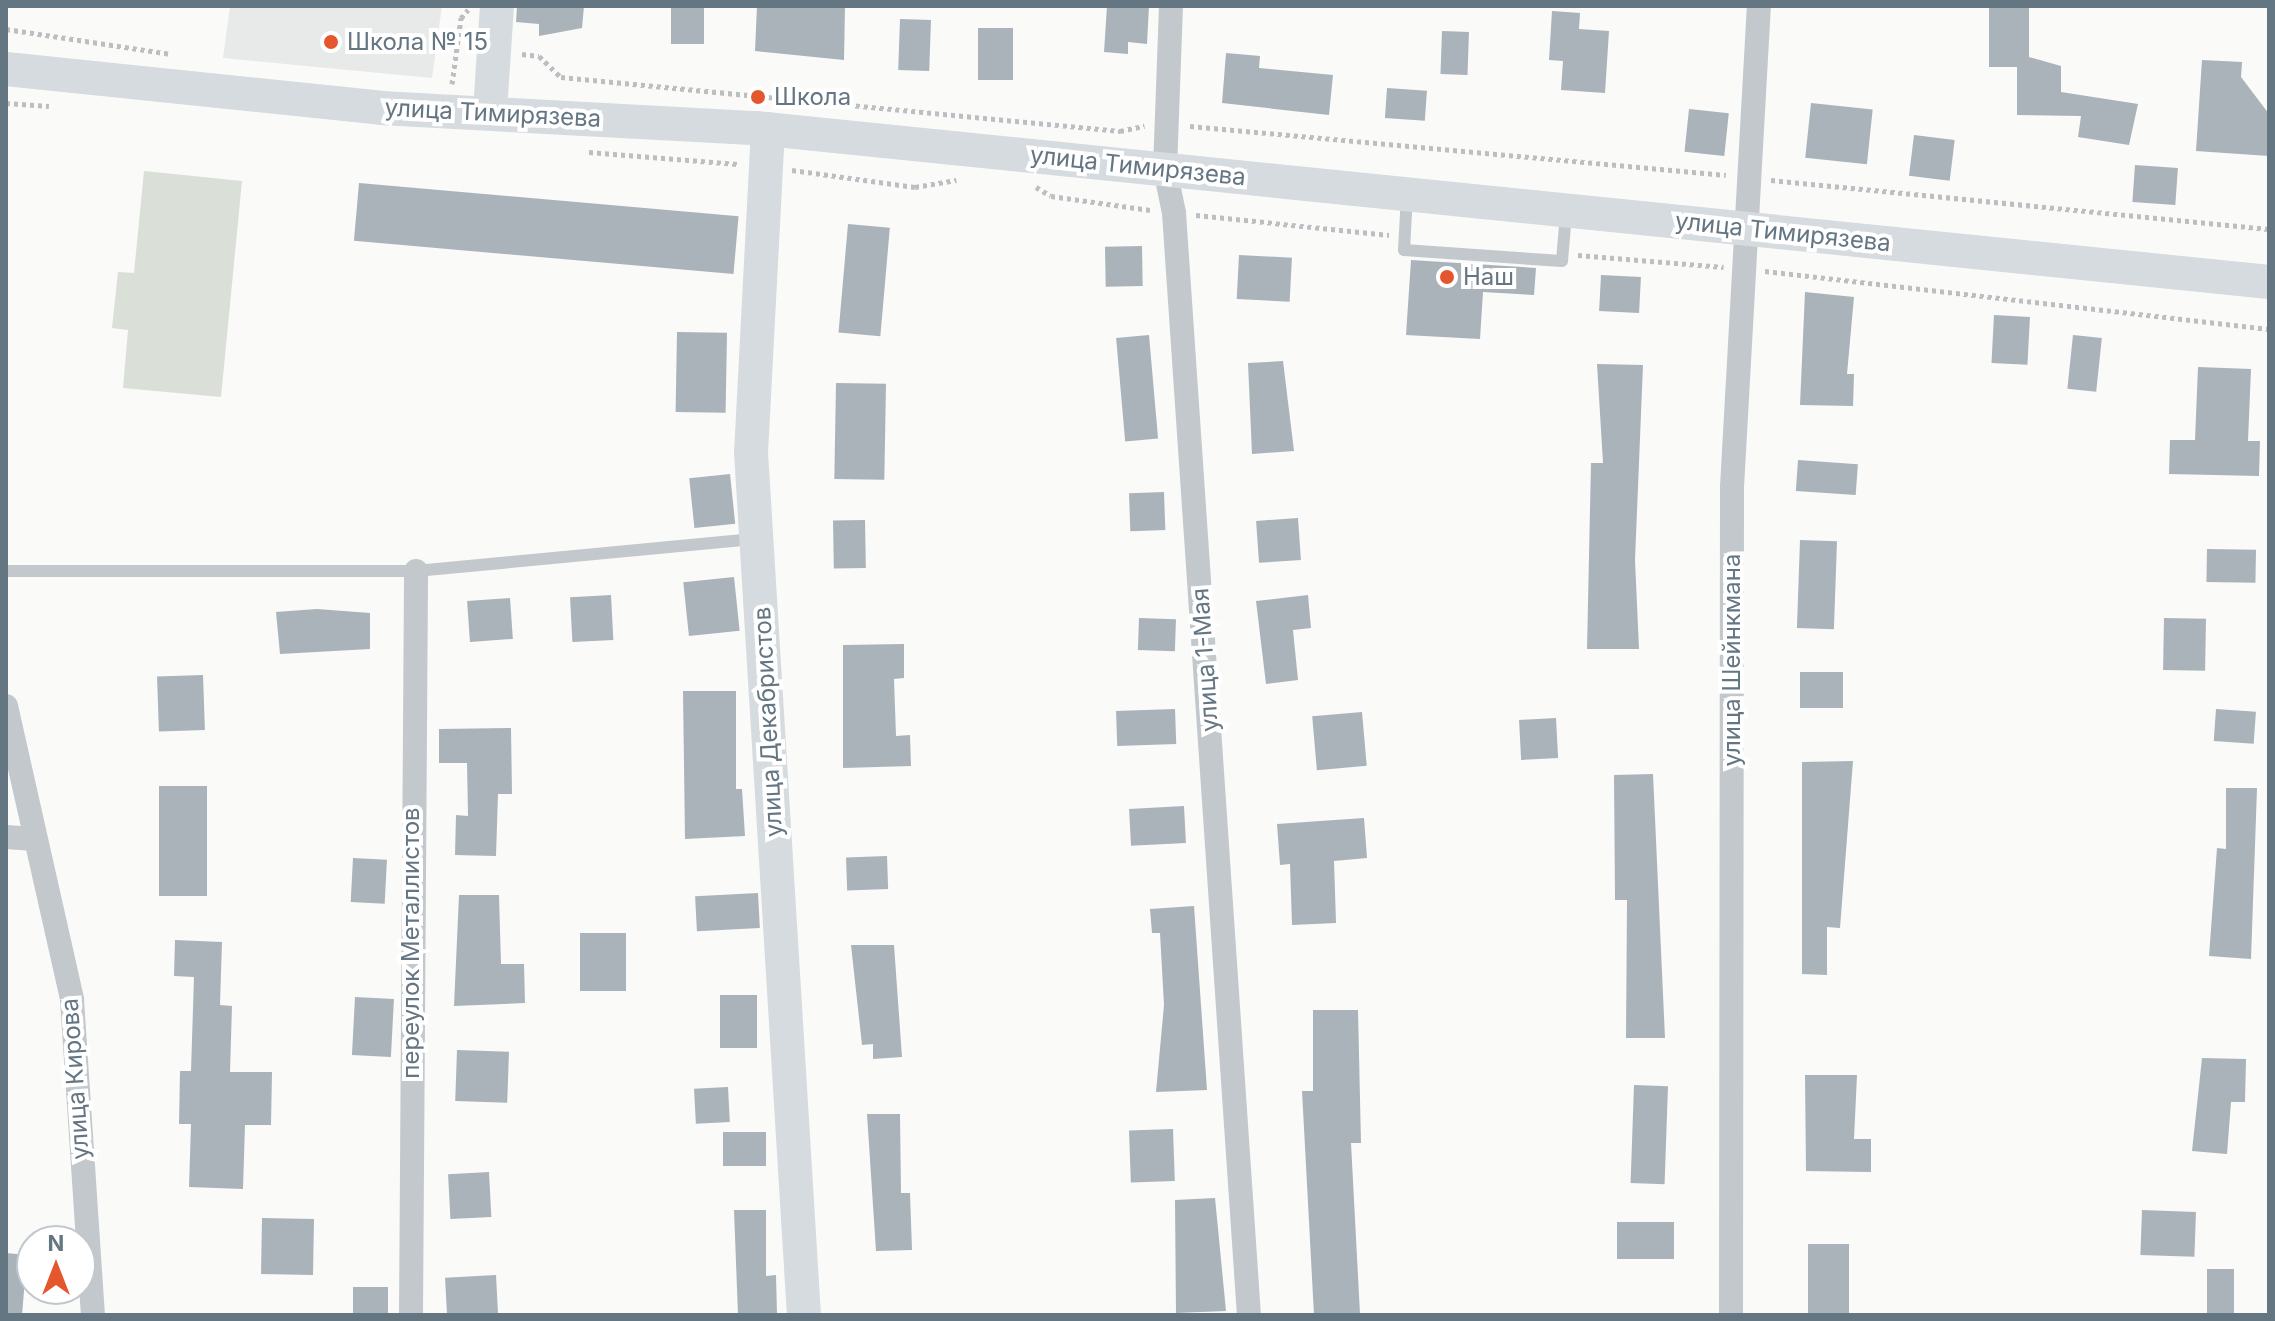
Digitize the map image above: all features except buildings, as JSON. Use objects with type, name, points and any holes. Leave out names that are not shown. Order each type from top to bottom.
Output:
[{"type":"main road","points":[[490,111],[497,6]]},
{"type":"main road","name":"улица Тимирязева","points":[[6,69],[381,108],[490,111],[768,129],[2269,282]]},
{"type":"main road","name":"улица Декабристов","points":[[768,129],[753,349],[757,539],[804,1315]]},
{"type":"street","name":"улица 1-Мая","points":[[1171,6],[1162,123],[1165,169],[1174,213],[1249,1315]]},
{"type":"street","name":"улица Шейнкмана","points":[[1731,1315],[1732,487],[1747,269],[1759,6]]},
{"type":"street","name":"переулок Металлистов","points":[[411,1315],[416,571]]},
{"type":"street","name":"улица Кирова","points":[[6,706],[72,1000],[93,1315]]},
{"type":"street","points":[[6,837],[34,839]]},
{"type":"lane","points":[[1407,192],[1404,250],[1562,261],[1567,210]]},
{"type":"lane","points":[[6,571],[416,571],[757,539]]},
{"type":"path","points":[[445,90],[453,83],[461,18],[472,6]]},
{"type":"path","points":[[6,29],[179,55]]},
{"type":"path","points":[[457,49],[539,56],[561,77],[1120,131],[1162,123],[2269,229]]},
{"type":"path","points":[[1031,183],[1051,196],[1174,213],[1405,236]]},
{"type":"path","points":[[1563,254],[1747,269],[2269,329]]},
{"type":"shaded area","name":"Школа № 15","points":[[230,6],[442,6],[432,78],[223,58]]},
{"type":"shaded area","points":[[144,171],[242,181],[221,397],[123,388],[128,330],[112,328],[118,272],[134,273]]},
{"type":"place","name":"Школа № 15","points":[[331,42]]},
{"type":"place","name":"Школа","points":[[758,97]]},
{"type":"place","name":"Наш","points":[[1447,277]]}]
